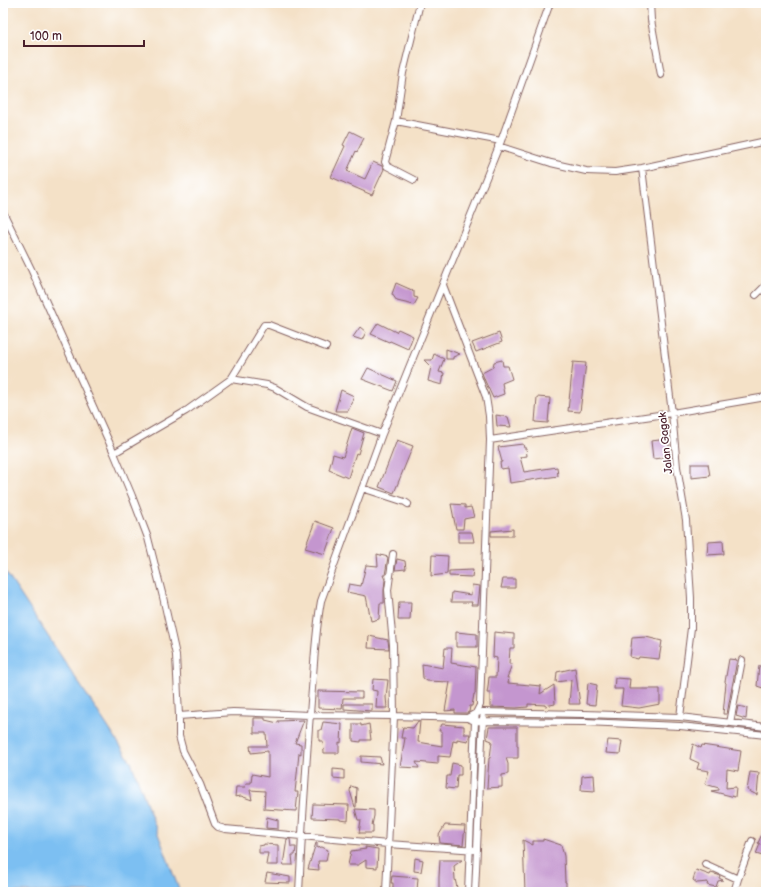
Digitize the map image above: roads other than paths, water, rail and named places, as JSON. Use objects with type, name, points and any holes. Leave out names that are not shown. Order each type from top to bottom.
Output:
[{"type":"street","points":[[414,180],[385,164],[396,122],[403,73],[420,3]]},
{"type":"street","points":[[299,892],[310,715],[321,601],[382,434],[500,144],[550,3]]},
{"type":"street","points":[[650,3],[651,20],[661,75]]},
{"type":"street","points":[[396,122],[500,144],[551,163],[586,171],[615,172],[642,168],[766,141]]},
{"type":"street","name":"Jalan Gagak","points":[[642,168],[672,413],[677,467],[686,520],[691,598],[691,628],[680,717]]},
{"type":"street","points":[[3,212],[32,271],[114,453],[148,538],[164,597],[176,655],[179,736],[183,751],[200,784],[215,824],[218,827],[225,829],[388,844],[477,850]]},
{"type":"street","points":[[442,285],[486,397],[489,416],[490,440],[480,705],[476,713],[475,721],[468,892]]},
{"type":"street","points":[[756,295],[766,285]]},
{"type":"street","points":[[114,453],[186,411],[231,379],[264,325],[269,325],[326,347]]},
{"type":"street","points":[[231,379],[267,385],[275,388],[307,407],[382,434]]},
{"type":"street","points":[[490,440],[672,413],[766,397]]},
{"type":"street","points":[[362,488],[408,504]]},
{"type":"street","points":[[386,892],[394,716],[393,645],[388,590],[393,554]]},
{"type":"street","points":[[730,723],[742,660]]},
{"type":"street","points":[[475,892],[483,712],[480,705]]},
{"type":"street","points":[[179,716],[234,712],[467,718],[475,721],[584,722],[680,726],[766,735]]},
{"type":"street","points":[[467,718],[476,713],[483,712],[576,713],[680,717],[766,727]]},
{"type":"street","points":[[734,892],[752,842]]},
{"type":"street","points":[[705,864],[738,879]]},
{"type":"water","points":[[3,568],[131,762],[180,892],[3,892]]}]
